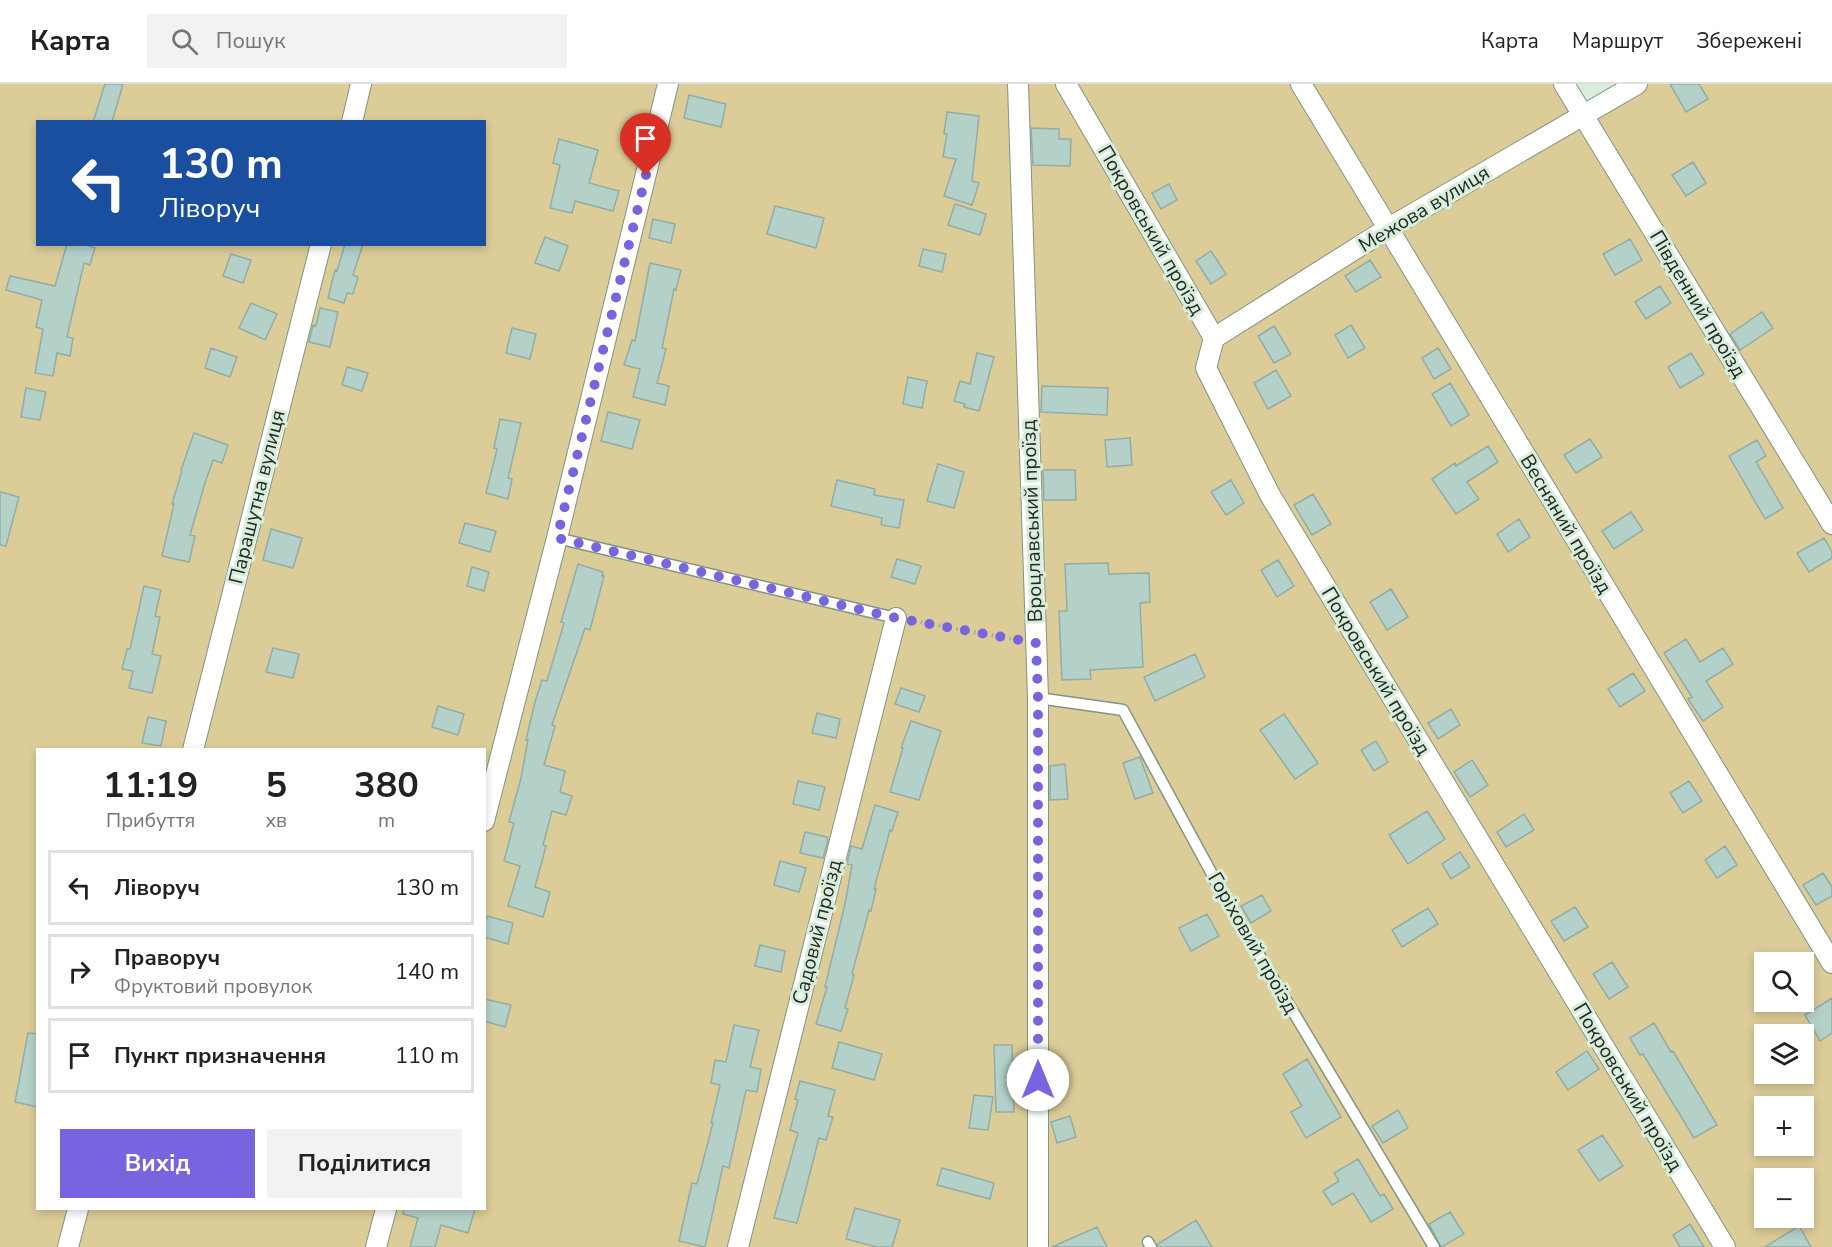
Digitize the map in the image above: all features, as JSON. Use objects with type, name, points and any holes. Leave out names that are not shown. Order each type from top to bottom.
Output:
[{"type":"street","points":[[352,120],[361,84]]},
{"type":"street","points":[[486,814],[557,538],[668,84]]},
{"type":"street","name":"Вроцлавський проїзд","points":[[1018,84],[1038,698],[1038,1247]]},
{"type":"street","name":"Покровський проїзд","points":[[1066,84],[1214,338],[1206,368],[1270,495],[1725,1247]]},
{"type":"street","name":"Весняний проїзд","points":[[1301,84],[1832,963]]},
{"type":"street","name":"Південний проїзд","points":[[1564,84],[1832,524]]},
{"type":"street","name":"Межова вулиця","points":[[1214,338],[1387,229],[1636,84]]},
{"type":"street","name":"Парашутна вулиця","points":[[194,748],[320,246]]},
{"type":"street","name":"Садовий проїзд","points":[[738,1247],[896,618]]},
{"type":"street","points":[[68,1247],[78,1210]]},
{"type":"street","points":[[376,1247],[386,1210]]},
{"type":"lane","points":[[557,538],[896,618]]},
{"type":"lane","name":"Горіховий проїзд","points":[[1038,698],[1123,710],[1225,898],[1434,1247]]},
{"type":"path","points":[[896,618],[1036,643]]},
{"type":"shaded area","points":[[0,84],[1564,84],[1583,115],[1637,84],[1832,84],[1832,1247],[0,1247]]},
{"type":"building","points":[[105,84],[123,84],[113,120],[94,120]]},
{"type":"building","points":[[1670,84],[1699,84],[1708,99],[1686,112]]},
{"type":"building","points":[[689,95],[726,104],[721,127],[684,118]]},
{"type":"building","points":[[947,112],[979,116],[972,181],[979,183],[972,205],[944,196],[956,159],[943,157],[947,134],[944,134]]},
{"type":"building","points":[[1031,128],[1059,129],[1059,139],[1071,139],[1070,166],[1033,165]]},
{"type":"building","points":[[559,139],[598,150],[589,183],[619,191],[613,211],[575,201],[572,213],[550,208],[560,165],[553,163]]},
{"type":"building","points":[[1693,162],[1706,183],[1686,196],[1672,175]]},
{"type":"building","points":[[1169,184],[1177,200],[1161,209],[1152,193]]},
{"type":"building","points":[[955,204],[986,214],[980,235],[948,225]]},
{"type":"building","points":[[775,206],[824,218],[816,248],[767,234]]},
{"type":"building","points":[[653,219],[675,224],[671,243],[649,238]]},
{"type":"building","points":[[545,237],[568,246],[559,271],[535,263]]},
{"type":"building","points":[[1630,239],[1642,260],[1615,275],[1603,254]]},
{"type":"building","points":[[66,246],[95,248],[90,265],[84,263],[67,337],[73,338],[70,356],[57,353],[53,376],[35,373],[43,329],[36,327],[42,300],[6,290],[10,276],[55,286]]},
{"type":"building","points":[[344,246],[362,246],[353,275],[358,277],[353,294],[347,293],[344,303],[328,298],[335,270],[337,271]]},
{"type":"building","points":[[923,249],[946,254],[942,272],[919,266]]},
{"type":"building","points":[[1211,251],[1226,274],[1211,284],[1196,261]]},
{"type":"building","points":[[231,254],[251,260],[243,283],[223,276]]},
{"type":"building","points":[[1370,260],[1381,277],[1356,292],[1345,276]]},
{"type":"building","points":[[650,263],[681,270],[676,290],[674,289],[662,348],[666,349],[657,383],[669,386],[665,405],[633,397],[640,369],[624,365],[632,340],[635,341]]},
{"type":"building","points":[[1660,286],[1671,303],[1646,319],[1635,302]]},
{"type":"building","points":[[251,303],[277,314],[265,340],[239,328]]},
{"type":"building","points":[[320,308],[338,312],[330,347],[309,342]]},
{"type":"building","points":[[1762,312],[1773,328],[1740,350],[1730,334]]},
{"type":"building","points":[[1351,325],[1365,348],[1348,358],[1335,335]]},
{"type":"building","points":[[1274,326],[1291,354],[1274,363],[1258,336]]},
{"type":"building","points":[[512,328],[536,334],[530,359],[506,353]]},
{"type":"building","points":[[211,348],[237,357],[230,377],[205,368]]},
{"type":"building","points":[[1438,348],[1451,369],[1434,379],[1422,358]]},
{"type":"building","points":[[977,353],[994,357],[979,411],[964,407],[965,404],[954,401],[960,381],[970,384]]},
{"type":"building","points":[[1691,353],[1704,374],[1680,388],[1668,367]]},
{"type":"building","points":[[347,367],[368,373],[362,391],[342,385]]},
{"type":"building","points":[[1276,370],[1291,396],[1268,409],[1254,383]]},
{"type":"building","points":[[908,377],[927,381],[922,408],[903,404]]},
{"type":"building","points":[[1450,383],[1469,415],[1451,426],[1432,394]]},
{"type":"building","points":[[1042,386],[1108,388],[1107,415],[1041,412]]},
{"type":"building","points":[[26,388],[46,392],[40,420],[21,417]]},
{"type":"building","points":[[608,412],[640,420],[632,449],[601,441]]},
{"type":"building","points":[[500,419],[521,423],[508,478],[512,479],[508,499],[486,493],[497,449],[494,448]]},
{"type":"building","points":[[194,433],[228,445],[222,463],[213,460],[205,483],[190,535],[195,536],[189,562],[162,556],[174,504],[172,504]]},
{"type":"building","points":[[1130,438],[1132,465],[1107,467],[1105,440]]},
{"type":"building","points":[[1590,439],[1602,457],[1576,473],[1564,455]]},
{"type":"building","points":[[1757,440],[1766,456],[1756,462],[1783,508],[1765,519],[1729,456]]},
{"type":"building","points":[[1488,446],[1498,462],[1467,482],[1479,499],[1456,514],[1432,479],[1455,463],[1456,466]]},
{"type":"building","points":[[938,464],[964,472],[954,508],[927,501]]},
{"type":"building","points":[[1043,470],[1075,470],[1076,500],[1044,500]]},
{"type":"building","points":[[837,480],[875,489],[874,495],[904,500],[899,528],[881,525],[882,518],[831,506]]},
{"type":"building","points":[[1231,480],[1244,503],[1226,515],[1211,492]]},
{"type":"building","points":[[0,492],[19,497],[6,546],[0,545]]},
{"type":"building","points":[[1313,494],[1331,524],[1312,535],[1294,505]]},
{"type":"building","points":[[1631,512],[1643,530],[1614,549],[1602,531]]},
{"type":"building","points":[[1519,519],[1530,537],[1508,552],[1497,534]]},
{"type":"building","points":[[465,523],[496,531],[490,552],[459,543]]},
{"type":"building","points":[[271,529],[302,538],[293,568],[263,560]]},
{"type":"building","points":[[1824,538],[1832,552],[1832,558],[1809,572],[1797,553]]},
{"type":"building","points":[[897,559],[921,566],[915,584],[891,577]]},
{"type":"building","points":[[1278,560],[1294,586],[1277,597],[1261,570]]},
{"type":"building","points":[[1108,563],[1109,574],[1149,573],[1150,602],[1140,603],[1143,667],[1090,670],[1091,679],[1062,680],[1059,611],[1067,611],[1065,564]]},
{"type":"building","points":[[578,564],[603,572],[602,576],[604,576],[590,630],[585,628],[552,725],[555,726],[544,765],[565,771],[560,792],[572,796],[566,815],[552,811],[543,845],[546,846],[535,887],[550,892],[543,917],[508,906],[520,866],[504,861],[514,823],[509,822],[521,778],[528,740],[526,740],[535,702],[542,680],[547,681]]},
{"type":"building","points":[[472,567],[489,572],[484,591],[467,586]]},
{"type":"building","points":[[144,586],[161,590],[155,616],[160,617],[152,654],[161,656],[152,693],[129,688],[133,671],[122,669],[127,649],[130,649]]},
{"type":"building","points":[[1391,589],[1408,617],[1387,630],[1370,602]]},
{"type":"building","points":[[1686,639],[1700,662],[1723,648],[1733,664],[1706,681],[1723,707],[1703,721],[1688,699],[1692,697],[1664,653]]},
{"type":"building","points":[[273,648],[299,654],[293,678],[266,672]]},
{"type":"building","points":[[1195,654],[1205,677],[1155,701],[1144,677]]},
{"type":"building","points":[[1633,673],[1645,691],[1620,707],[1608,689]]},
{"type":"building","points":[[901,688],[925,696],[919,712],[895,704]]},
{"type":"building","points":[[438,706],[464,714],[458,735],[432,727]]},
{"type":"building","points":[[1451,709],[1460,725],[1438,739],[1428,723]]},
{"type":"building","points":[[817,713],[840,719],[836,738],[812,733]]},
{"type":"building","points":[[1284,714],[1318,763],[1295,779],[1260,730]]},
{"type":"building","points":[[148,717],[166,721],[161,746],[142,743]]},
{"type":"building","points":[[911,721],[941,731],[919,800],[890,792],[903,748],[901,748]]},
{"type":"building","points":[[1376,741],[1388,762],[1374,771],[1361,750]]},
{"type":"building","points":[[1140,757],[1153,793],[1135,799],[1123,763]]},
{"type":"building","points":[[1472,760],[1488,785],[1470,797],[1454,772]]},
{"type":"building","points":[[1065,764],[1068,799],[1050,800],[1050,766]]},
{"type":"building","points":[[798,781],[825,787],[819,810],[793,804]]},
{"type":"building","points":[[1689,781],[1702,801],[1683,813],[1670,793]]},
{"type":"building","points":[[875,805],[898,812],[892,831],[890,830],[874,889],[876,889],[871,911],[869,910],[852,974],[854,975],[845,1008],[848,1009],[841,1031],[816,1024],[827,987],[825,987],[845,904],[852,865],[847,864],[851,846],[862,849]]},
{"type":"building","points":[[1427,811],[1445,839],[1408,864],[1389,835]]},
{"type":"building","points":[[1524,814],[1534,830],[1506,847],[1497,832]]},
{"type":"building","points":[[805,832],[827,837],[823,858],[800,853]]},
{"type":"building","points":[[1725,846],[1737,865],[1717,878],[1705,860]]},
{"type":"building","points":[[1460,852],[1470,867],[1451,879],[1442,864]]},
{"type":"building","points":[[780,861],[806,868],[799,892],[774,885]]},
{"type":"building","points":[[1823,873],[1832,887],[1832,896],[1816,905],[1803,885]]},
{"type":"building","points":[[1262,895],[1271,911],[1251,923],[1241,906]]},
{"type":"building","points":[[1575,907],[1588,927],[1564,941],[1551,921]]},
{"type":"building","points":[[1428,908],[1438,924],[1402,947],[1392,930]]},
{"type":"building","points":[[1207,914],[1219,936],[1191,951],[1179,928]]},
{"type":"building","points":[[487,916],[513,923],[508,944],[486,938]]},
{"type":"building","points":[[760,945],[785,951],[781,972],[755,966]]},
{"type":"building","points":[[1612,962],[1628,987],[1609,999],[1593,974]]},
{"type":"building","points":[[1832,998],[1832,1033],[1820,1041],[1814,1031],[1814,1024],[1810,1024],[1805,1015],[1814,1012],[1814,1009]]},
{"type":"building","points":[[486,999],[511,1005],[505,1027],[486,1022]]},
{"type":"building","points":[[1654,1023],[1717,1125],[1694,1138],[1643,1054],[1640,1055],[1630,1038]]},
{"type":"building","points":[[734,1025],[759,1030],[750,1067],[761,1069],[757,1092],[746,1090],[729,1168],[723,1166],[705,1247],[679,1241],[692,1183],[697,1184],[713,1123],[711,1123],[720,1085],[711,1083],[715,1060],[726,1062]]},
{"type":"building","points":[[28,1033],[36,1034],[36,1107],[15,1102]]},
{"type":"building","points":[[839,1042],[882,1054],[874,1080],[832,1068]]},
{"type":"building","points":[[994,1045],[1012,1045],[1014,1112],[996,1112]]},
{"type":"building","points":[[1587,1051],[1599,1069],[1568,1090],[1556,1072]]},
{"type":"building","points":[[1307,1059],[1341,1117],[1306,1138],[1291,1112],[1302,1106],[1283,1074]]},
{"type":"building","points":[[800,1081],[835,1090],[828,1116],[833,1117],[826,1140],[819,1138],[797,1223],[774,1218],[798,1133],[790,1130],[798,1100],[795,1099]]},
{"type":"building","points":[[974,1095],[993,1097],[988,1130],[969,1128]]},
{"type":"building","points":[[1398,1110],[1408,1128],[1383,1143],[1372,1126]]},
{"type":"building","points":[[1070,1116],[1076,1137],[1057,1143],[1051,1122]]},
{"type":"building","points":[[1602,1135],[1623,1166],[1599,1181],[1578,1150]]},
{"type":"building","points":[[1358,1159],[1380,1196],[1384,1194],[1393,1209],[1371,1222],[1353,1193],[1332,1205],[1323,1191],[1339,1181],[1334,1173]]},
{"type":"building","points":[[942,1168],[994,1183],[990,1199],[937,1185]]},
{"type":"building","points":[[855,1208],[900,1220],[892,1247],[877,1247],[846,1239]]},
{"type":"building","points":[[404,1210],[475,1210],[468,1233],[441,1225],[435,1247],[410,1247],[418,1218],[403,1214]]},
{"type":"building","points":[[1450,1212],[1464,1234],[1441,1247],[1429,1224]]},
{"type":"building","points":[[1196,1220],[1212,1247],[1158,1247],[1158,1244]]},
{"type":"building","points":[[1690,1224],[1704,1247],[1680,1247],[1673,1235]]},
{"type":"building","points":[[1097,1227],[1107,1247],[1052,1247]]},
{"type":"building","points":[[1796,1228],[1800,1228],[1811,1247],[1765,1247]]},
{"type":"route","points":[[646,175],[557,538],[896,618],[1036,643],[1038,1080]]}]
